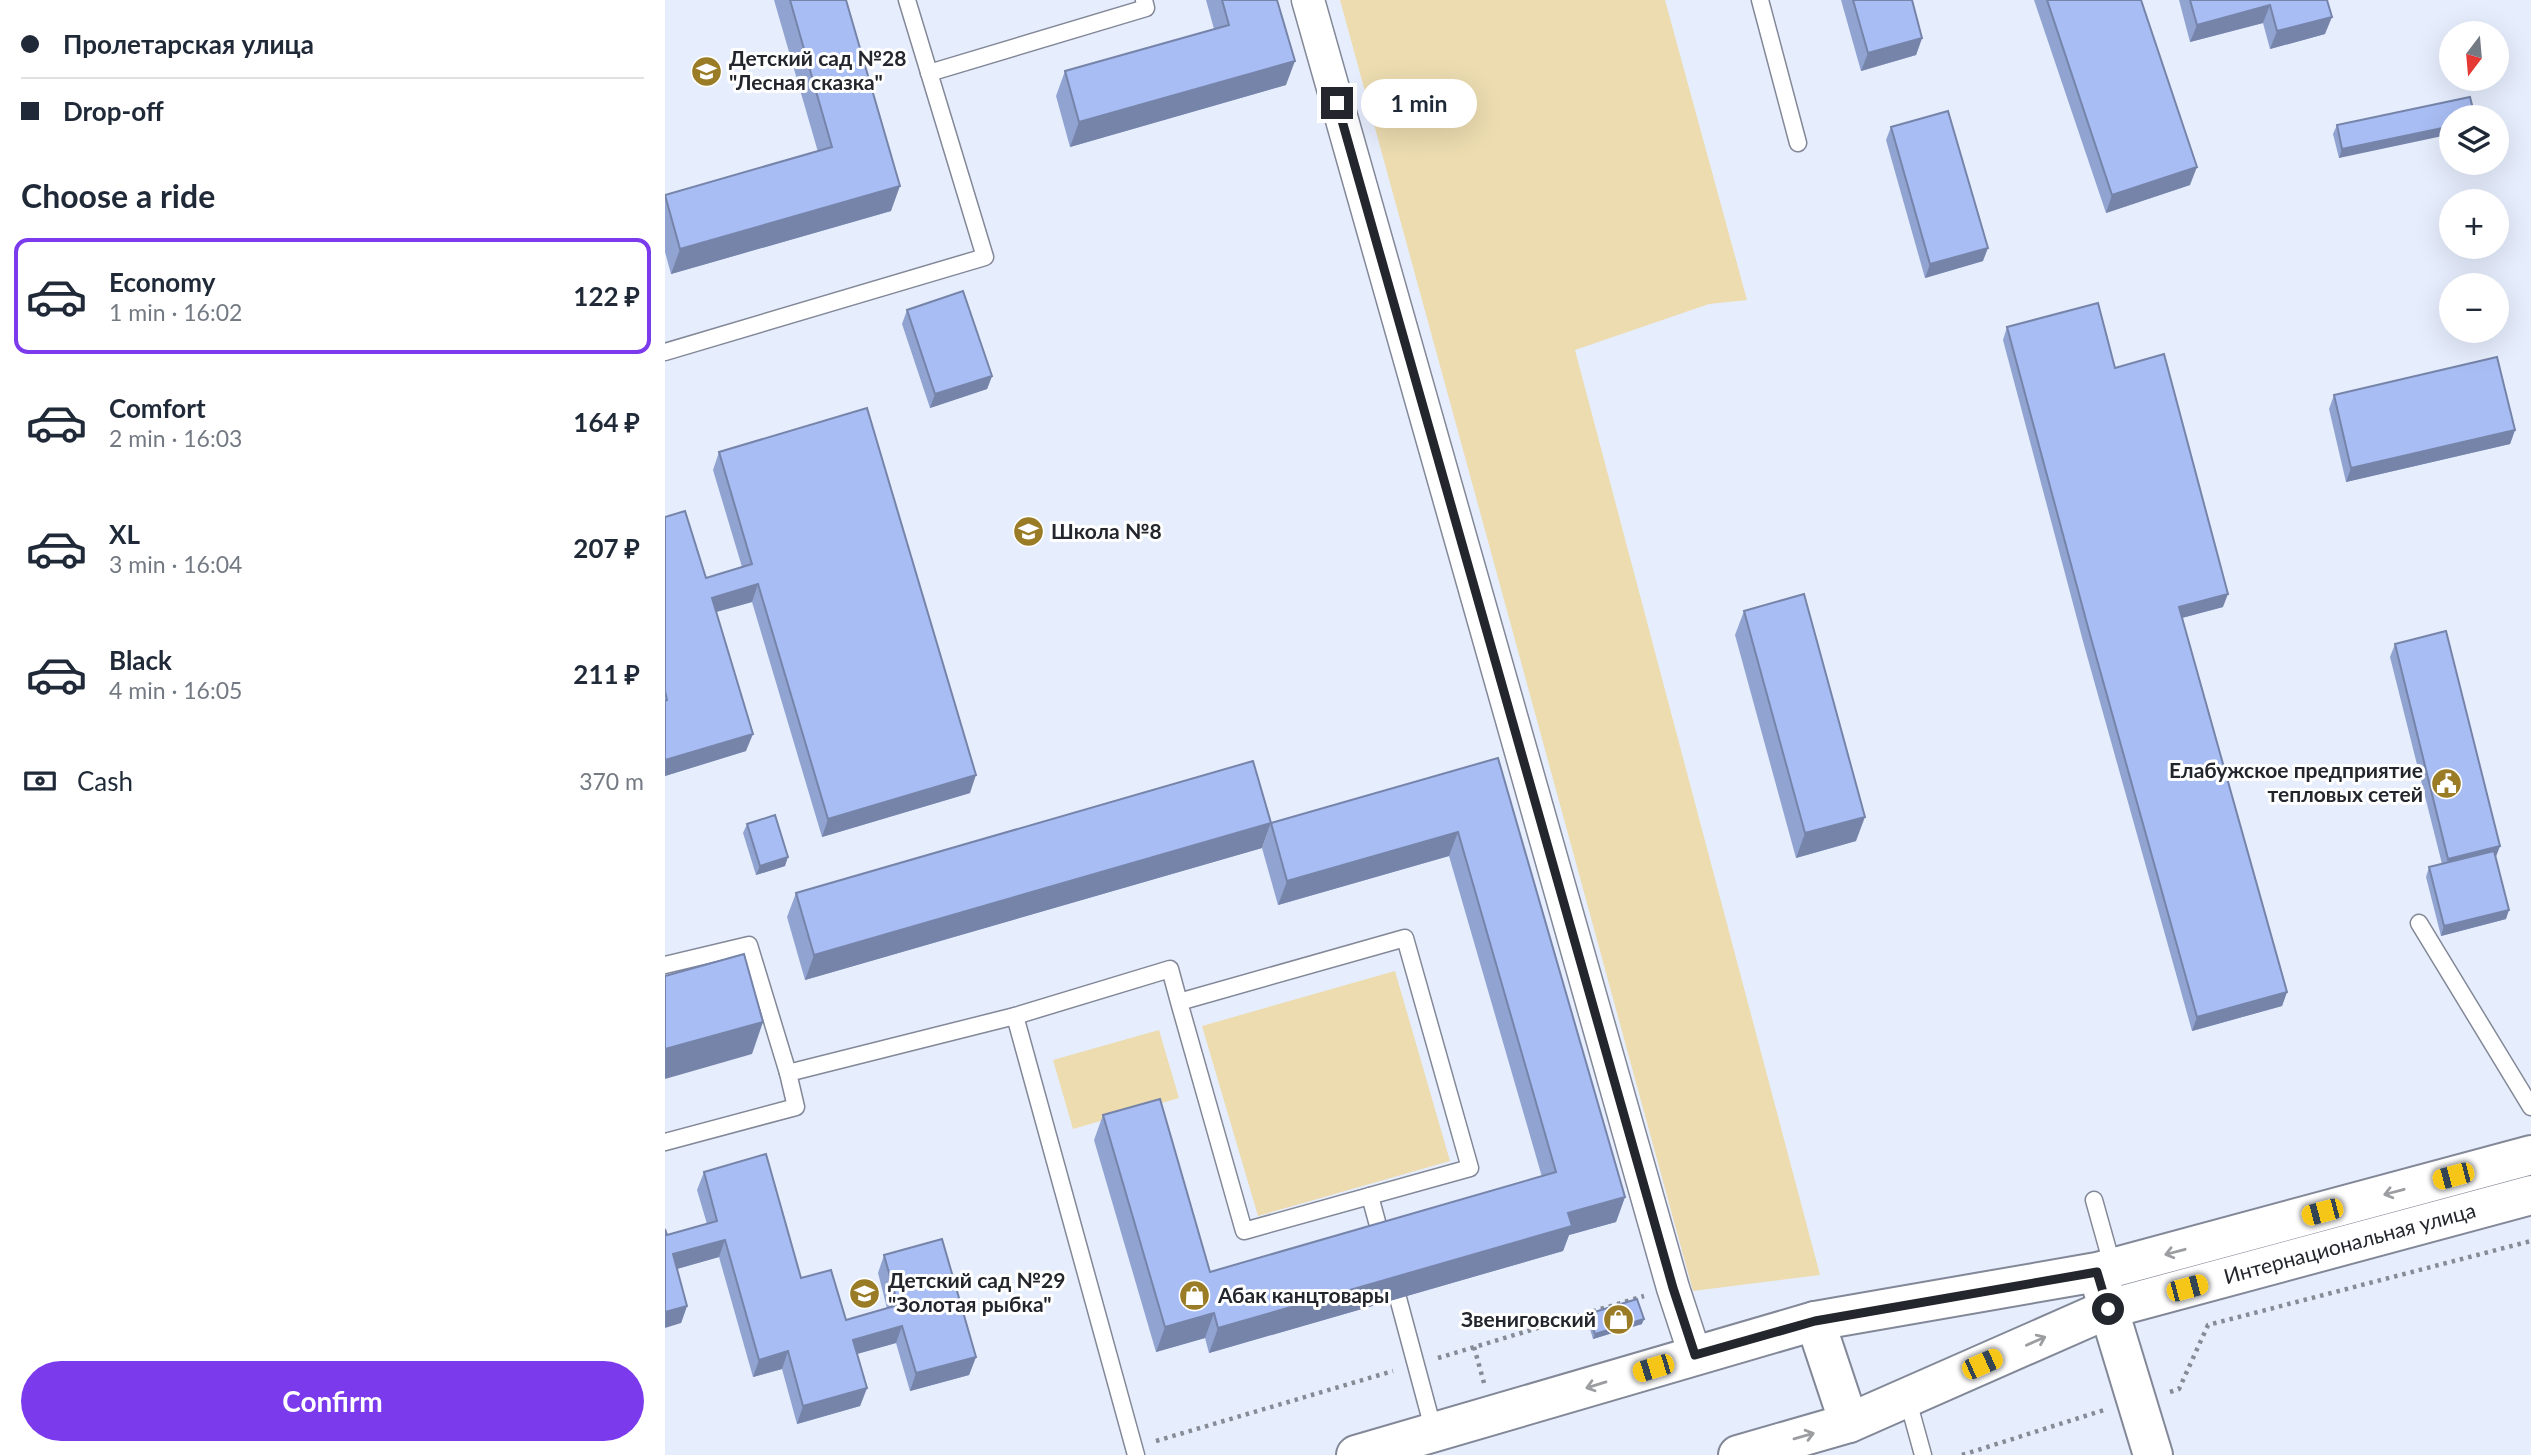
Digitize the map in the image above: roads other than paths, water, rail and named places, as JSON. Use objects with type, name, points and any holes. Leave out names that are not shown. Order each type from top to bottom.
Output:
[{"type":"street","points":[[1307,0],[1673,1288],[1695,1355]]},
{"type":"street","name":"Интернациональная улица","points":[[1356,1455],[1815,1321],[2105,1270],[2531,1155]]},
{"type":"street","name":"Интернациональная улица","points":[[1738,1455],[1849,1423],[2108,1309],[2531,1195]]},
{"type":"street","points":[[2105,1270],[2108,1309],[2153,1455]]},
{"type":"street","points":[[1815,1321],[1849,1423]]},
{"type":"lane","points":[[665,352],[985,257],[907,0]]},
{"type":"lane","points":[[929,73],[1146,8],[1143,0]]},
{"type":"lane","points":[[1760,0],[1798,143]]},
{"type":"lane","points":[[2419,923],[2531,1107]]},
{"type":"lane","points":[[788,1073],[1015,1016],[1170,968],[1179,1002],[1244,1231],[1470,1168],[1405,938],[1179,1002]]},
{"type":"lane","points":[[665,965],[749,944],[796,1107],[665,1142]]},
{"type":"lane","points":[[1015,1016],[1136,1455]]},
{"type":"lane","points":[[1370,1196],[1383,1244]]},
{"type":"lane","points":[[2094,1200],[2105,1270]]},
{"type":"lane","points":[[1398,1298],[1434,1432]]},
{"type":"lane","points":[[1907,1397],[1923,1455]]},
{"type":"place","name":"Детский сад №28 \"Лесная сказка\"","points":[[706,71]]},
{"type":"place","name":"Школа №8","points":[[1028,532]]},
{"type":"place","name":"Елабужское предприятие тепловых сетей","points":[[2446,783]]},
{"type":"place","name":"Детский сад №29 \"Золотая рыбка\"","points":[[865,1293]]},
{"type":"place","name":"Абак канцтовары","points":[[1195,1296]]},
{"type":"place","name":"Звениговский","points":[[1619,1320]]}]
